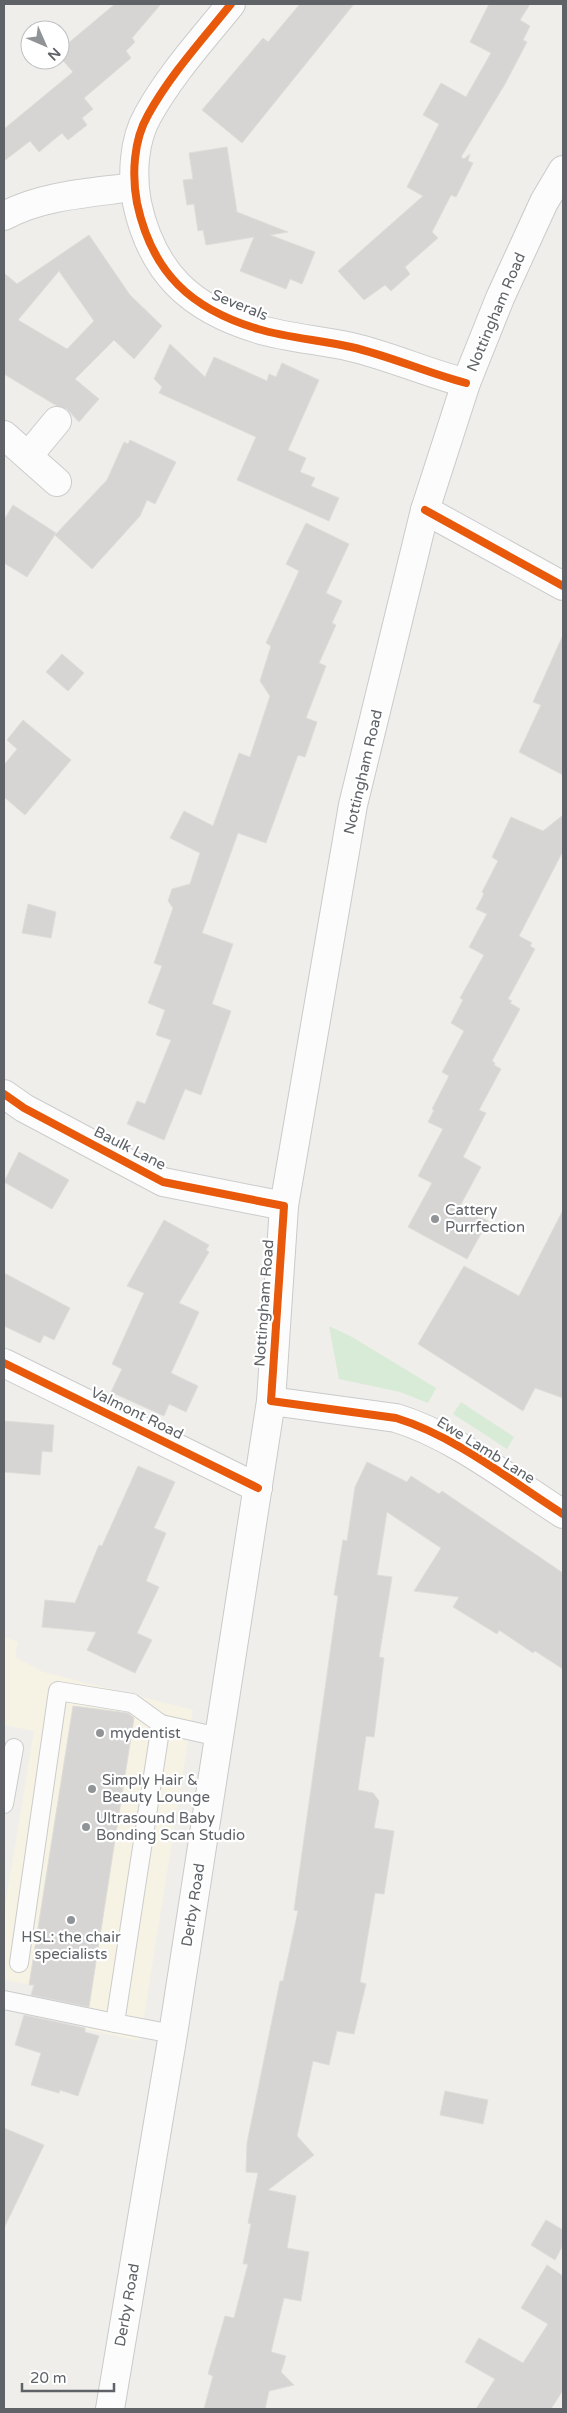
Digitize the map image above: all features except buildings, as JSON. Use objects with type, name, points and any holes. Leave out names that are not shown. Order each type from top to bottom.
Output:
[{"type":"main road","name":"Severals","points":[[232,4],[178,69],[147,117],[136,149],[134,187],[148,241],[167,274],[192,299],[224,317],[259,329],[352,347],[466,383]]},
{"type":"main road","name":"Nottingham Road","points":[[271,1401],[284,1206],[353,805],[425,510],[466,383],[504,289],[544,202],[563,170]]},
{"type":"main road","points":[[4,216],[18,208],[63,196],[134,187]]},
{"type":"main road","points":[[28,456],[57,421]]},
{"type":"main road","points":[[4,435],[57,482]]},
{"type":"main road","points":[[425,510],[563,586]]},
{"type":"main road","name":"Baulk Lane","points":[[4,1094],[24,1108],[163,1182],[284,1206]]},
{"type":"main road","name":"Valmont Road","points":[[4,1363],[258,1488]]},
{"type":"main road","name":"Derby Road","points":[[110,2409],[174,2034],[271,1401]]},
{"type":"main road","name":"Ewe Lamb Lane","points":[[271,1401],[396,1418],[413,1423],[440,1435],[563,1514]]},
{"type":"lane","points":[[19,1963],[58,1691],[132,1703],[161,1724],[219,1737]]},
{"type":"lane","points":[[115,2023],[161,1724]]},
{"type":"lane","points":[[4,1804],[14,1748]]},
{"type":"lane","points":[[4,2000],[174,2034]]},
{"type":"shaded area","points":[[4,1637],[18,1642],[15,1657],[43,1672],[193,1710],[140,2041],[84,2029],[90,2000],[52,1988],[4,1980],[4,1913],[34,1731],[4,1725]]},
{"type":"green space","points":[[329,1326],[352,1337],[436,1388],[428,1403],[400,1392],[339,1379]]},
{"type":"green space","points":[[461,1402],[514,1437],[507,1449],[453,1414]]},
{"type":"cycle path","points":[[231,4],[166,86],[148,115],[139,136],[134,170],[137,203],[144,228],[164,268],[178,285],[194,299],[234,321],[269,332],[366,351],[466,383]]},
{"type":"cycle path","points":[[425,510],[563,586]]},
{"type":"cycle path","points":[[4,1094],[24,1108],[163,1182],[284,1206],[271,1401],[396,1418],[418,1426],[482,1460],[563,1514]]},
{"type":"cycle path","points":[[4,1363],[258,1488]]},
{"type":"place","name":"Cattery Purrfection","points":[[435,1219]]},
{"type":"place","name":"mydentist","points":[[100,1733]]},
{"type":"place","name":"Simply Hair & Beauty Lounge","points":[[92,1789]]},
{"type":"place","name":"Ultrasound Baby Bonding Scan Studio","points":[[86,1827]]},
{"type":"place","name":"HSL: the chair specialists","points":[[71,1920]]}]
